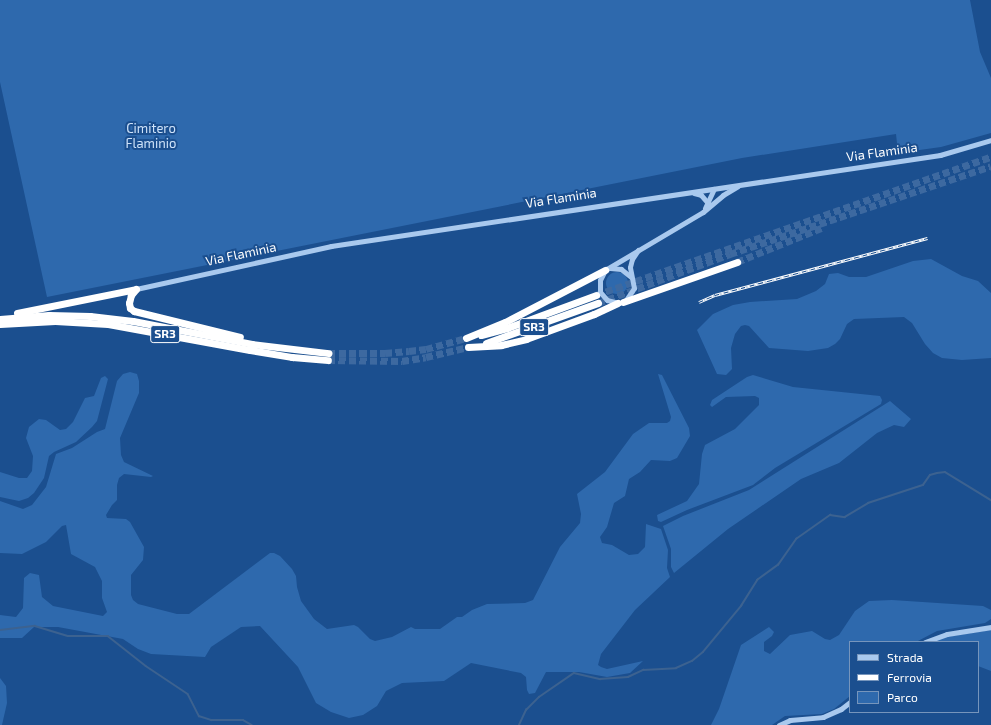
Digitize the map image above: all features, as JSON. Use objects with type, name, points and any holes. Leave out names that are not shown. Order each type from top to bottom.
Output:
[{"type":"highway","points":[[621,302],[737,262]]},
{"type":"highway","name":"SR3","points":[[606,270],[512,318],[466,338],[501,330],[597,299],[506,337],[468,347],[501,345],[526,339],[594,314],[621,302]]},
{"type":"highway","points":[[0,318],[136,288]]},
{"type":"highway","points":[[136,288],[131,295],[129,303],[130,308],[134,311],[238,337],[252,344]]},
{"type":"highway","name":"SR3","points":[[0,318],[49,315],[90,316],[133,321],[252,344],[328,356],[292,357],[108,324],[55,321],[0,324]]},
{"type":"street","name":"Via Flaminia","points":[[136,288],[331,246],[616,202],[689,193],[740,184],[940,155],[991,140]]},
{"type":"street","points":[[638,250],[631,263],[634,285],[632,293],[621,302],[607,300],[600,292],[600,280],[606,270],[638,250],[703,212],[714,202],[740,184]]},
{"type":"street","points":[[714,202],[716,188]]},
{"type":"street","points":[[703,212],[716,188]]},
{"type":"street","points":[[689,193],[701,195],[708,203]]},
{"type":"street","points":[[606,270],[613,267],[621,269],[627,272],[632,279]]},
{"type":"street","points":[[928,641],[947,634],[991,627]]},
{"type":"street","points":[[779,725],[790,720],[823,717],[841,710],[849,703]]},
{"type":"green space","name":"Cimitero Flaminio","points":[[0,0],[970,0],[980,52],[991,78],[991,133],[941,147],[898,153],[896,134],[742,158],[47,297],[0,82]]},
{"type":"green space","points":[[931,259],[962,276],[978,281],[991,293],[991,358],[962,360],[942,358],[933,353],[925,344],[912,323],[904,317],[854,319],[847,324],[840,339],[835,344],[828,348],[808,351],[769,348],[749,326],[745,325],[741,326],[735,334],[731,348],[732,369],[726,375],[717,374],[697,330],[713,314],[733,305],[750,302],[797,299],[816,291],[825,284],[829,274],[838,273],[849,277],[866,277],[913,261]]},
{"type":"green space","points":[[613,272],[621,272],[628,279],[628,287],[621,294],[613,294],[606,287],[606,279]]},
{"type":"green space","points":[[130,372],[137,374],[139,381],[139,393],[120,438],[121,455],[124,462],[153,476],[124,474],[119,478],[117,485],[117,500],[106,515],[107,518],[126,519],[130,522],[144,547],[143,560],[131,575],[131,595],[133,600],[138,604],[177,614],[189,614],[270,553],[274,553],[280,556],[292,569],[296,576],[301,601],[314,619],[327,629],[354,625],[370,639],[375,641],[392,637],[411,627],[415,629],[440,629],[457,617],[462,617],[472,610],[487,604],[525,603],[533,600],[560,547],[580,523],[581,514],[577,494],[605,472],[633,434],[649,423],[667,423],[670,421],[671,417],[658,374],[662,375],[689,428],[690,436],[677,458],[670,461],[651,460],[640,472],[629,479],[625,496],[614,503],[607,527],[600,537],[602,543],[612,545],[629,555],[638,554],[645,547],[646,524],[661,529],[668,550],[667,568],[670,577],[635,610],[601,654],[598,665],[607,669],[643,661],[630,673],[607,677],[579,672],[546,672],[535,693],[529,694],[527,690],[526,677],[521,673],[471,663],[444,681],[402,683],[386,691],[377,706],[363,715],[349,718],[331,712],[316,703],[298,667],[260,626],[241,627],[211,647],[205,657],[151,654],[138,649],[123,639],[58,627],[34,627],[22,638],[0,638],[0,615],[16,617],[23,608],[24,578],[30,573],[39,575],[42,597],[53,606],[103,616],[107,612],[102,598],[102,581],[95,567],[71,554],[66,525],[62,526],[46,542],[22,554],[0,553],[0,501],[23,509],[32,505],[46,487],[56,454],[72,448],[97,432],[105,429],[117,381],[123,374]]},
{"type":"green space","points":[[753,375],[793,387],[880,396],[882,400],[881,404],[775,468],[753,485],[687,510],[661,522],[658,521],[657,515],[687,501],[699,484],[702,454],[705,445],[735,429],[759,405],[759,398],[755,396],[726,397],[712,407],[710,405],[712,400],[747,377]]},
{"type":"green space","points":[[105,376],[108,379],[97,421],[92,427],[76,442],[54,452],[49,456],[44,478],[34,493],[28,498],[19,501],[0,497],[0,472],[19,478],[27,478],[32,471],[33,456],[26,438],[29,427],[39,419],[46,420],[60,430],[66,429],[73,422],[85,398],[94,396],[101,378]]},
{"type":"green space","points":[[890,401],[911,419],[904,427],[894,425],[877,433],[839,463],[801,479],[728,529],[674,573],[671,567],[671,549],[663,526],[683,516],[749,490]]},
{"type":"green space","points":[[892,600],[983,606],[991,610],[991,619],[985,623],[937,631],[918,641],[849,641],[849,697],[834,709],[822,714],[785,716],[772,725],[711,725],[719,709],[741,645],[769,627],[774,632],[772,636],[764,642],[764,651],[770,654],[790,635],[812,631],[825,639],[830,640],[839,635],[855,611],[869,601]]},
{"type":"green space","points":[[991,630],[991,671],[979,666],[979,641],[932,641],[939,638]]},
{"type":"green space","points":[[0,678],[6,686],[7,703],[2,725],[0,725]]},
{"type":"waterway","points":[[519,725],[526,710],[539,697],[574,673],[600,679],[628,677],[643,670],[676,668],[692,661],[703,652],[741,606],[757,580],[778,565],[796,539],[830,515],[845,517],[868,503],[923,485],[930,475],[945,472],[991,500]]},
{"type":"waterway","points":[[0,630],[35,626],[68,636],[108,636],[146,666],[188,694],[199,716],[211,720],[243,720],[252,725]]},
{"type":"tunnel","points":[[596,295],[991,157]]},
{"type":"tunnel","points":[[598,303],[730,254],[991,166]]},
{"type":"tunnel","points":[[737,262],[821,228]]},
{"type":"tunnel","points":[[328,353],[385,353],[409,351],[426,349],[466,338]]},
{"type":"tunnel","points":[[328,360],[402,361],[468,347]]},
{"type":"railway","points":[[699,302],[715,295],[927,238]]}]
